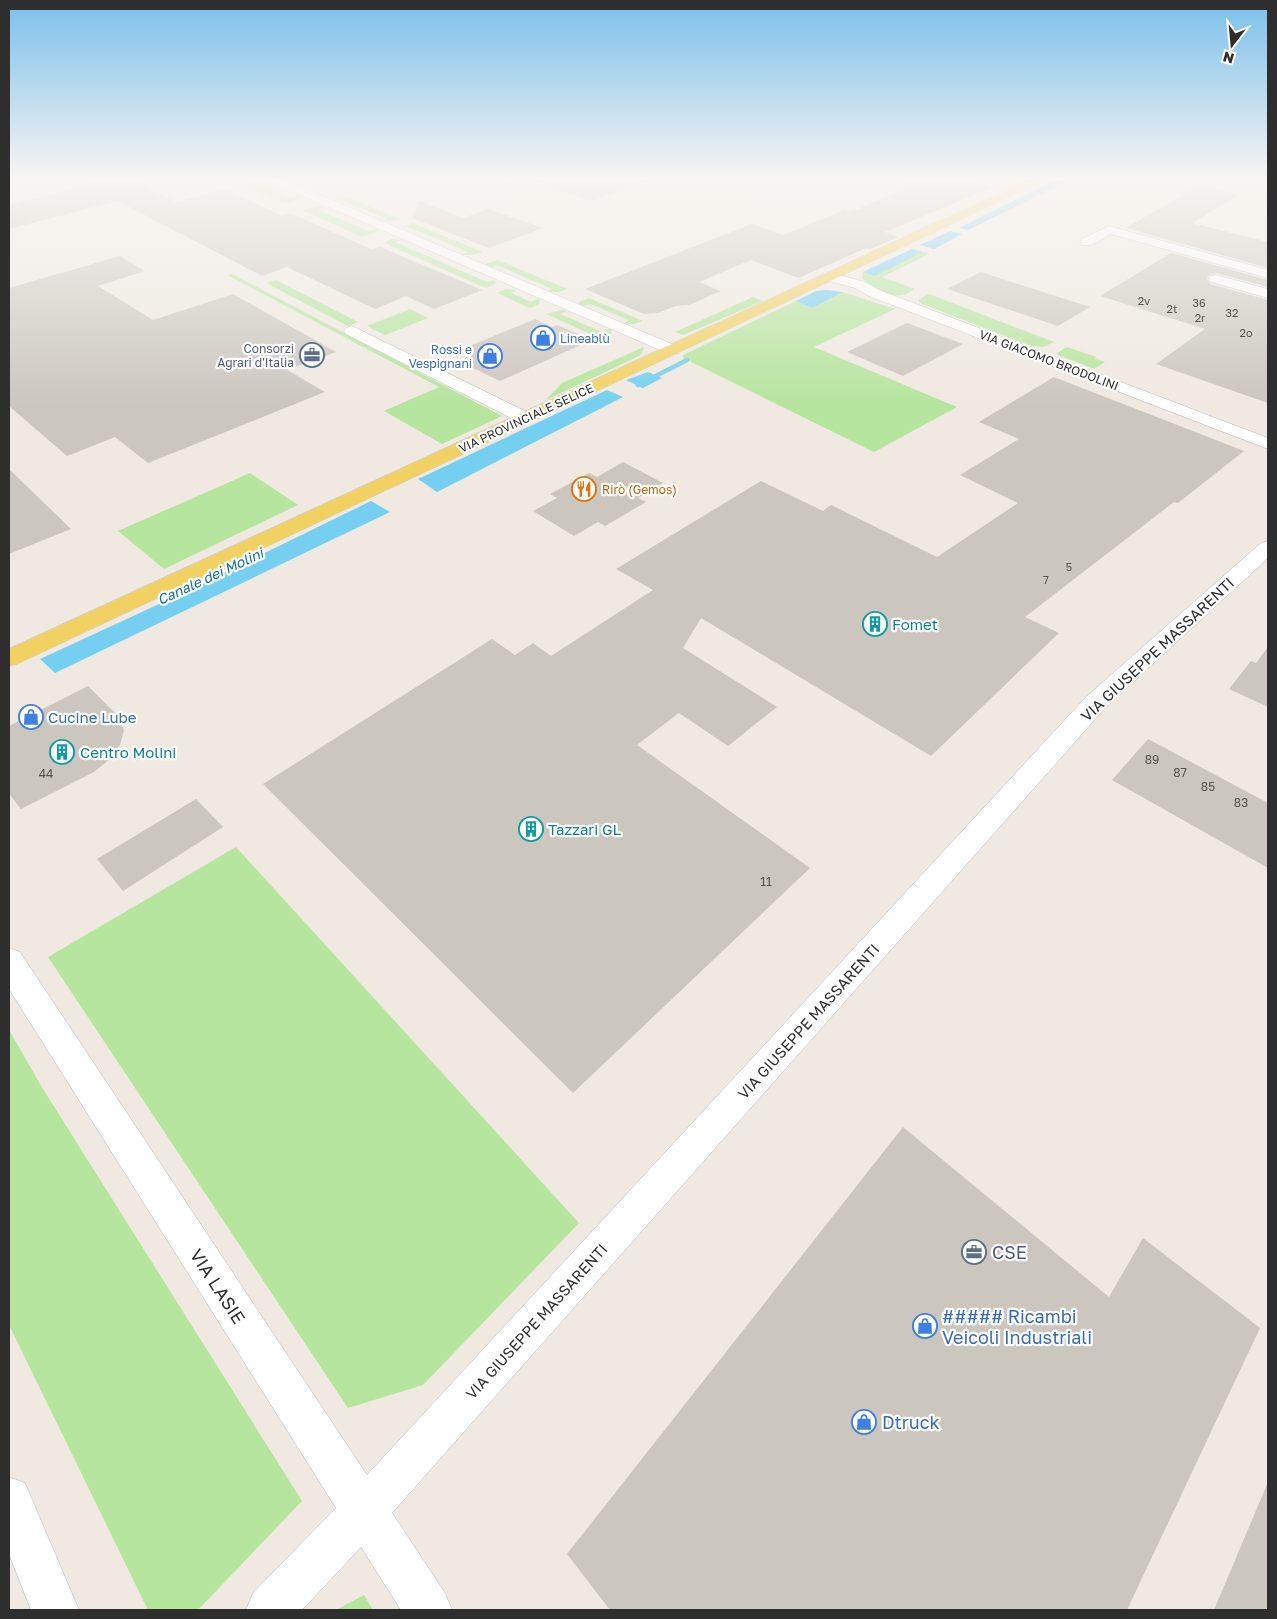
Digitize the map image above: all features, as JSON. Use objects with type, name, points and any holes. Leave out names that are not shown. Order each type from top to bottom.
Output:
[{"type":"main road","name":"VIA PROVINCIALE SELICE","points":[[9,658],[524,418],[887,254]]},
{"type":"street","points":[[447,254],[673,350]]},
{"type":"street","points":[[1194,254],[1268,274]]},
{"type":"street","points":[[1205,276],[1268,294]]},
{"type":"street","name":"VIA GIACOMO BRODOLINI","points":[[834,279],[1268,444]]},
{"type":"street","points":[[352,332],[524,418]]},
{"type":"street","name":"VIA GIUSEPPE MASSARENTI","points":[[270,1610],[364,1511],[1096,702],[1268,547]]},
{"type":"street","name":"VIA LASIE","points":[[9,962],[428,1610]]},
{"type":"street","points":[[9,1499],[55,1610]]},
{"type":"green space","points":[[408,254],[422,254],[487,282],[494,280],[497,283],[486,288]]},
{"type":"green space","points":[[464,254],[477,254],[471,255],[461,255]]},
{"type":"green space","points":[[920,254],[929,254],[882,277],[915,289],[906,294],[893,295],[887,293],[875,288],[862,278],[863,272],[875,276]]},
{"type":"green space","points":[[497,260],[568,289],[558,292],[546,292],[552,289],[497,265],[489,268],[486,264]]},
{"type":"green space","points":[[232,274],[502,416],[442,444],[384,411],[439,387],[227,275]]},
{"type":"green space","points":[[276,280],[358,322],[348,326],[266,283]]},
{"type":"green space","points":[[506,289],[517,290],[511,293],[531,302],[538,299],[540,301],[539,304],[530,308],[497,293]]},
{"type":"green space","points":[[843,292],[895,309],[814,347],[957,407],[874,452],[683,358],[683,355],[796,301],[812,308]]},
{"type":"green space","points":[[928,294],[1054,342],[1043,347],[1031,346],[922,304],[918,300]]},
{"type":"green space","points":[[753,297],[763,301],[683,335],[675,332]]},
{"type":"green space","points":[[589,298],[643,321],[634,324],[623,324],[629,320],[590,304],[582,307],[579,305],[579,302]]},
{"type":"green space","points":[[410,309],[428,318],[385,335],[367,326]]},
{"type":"green space","points":[[562,310],[567,311],[560,314],[602,332],[610,329],[612,333],[602,339],[546,314]]},
{"type":"green space","points":[[644,347],[641,355],[546,400],[562,383]]},
{"type":"green space","points":[[1067,347],[1105,362],[1094,369],[1058,355],[1057,353]]},
{"type":"green space","points":[[250,473],[298,505],[164,569],[118,531]]},
{"type":"green space","points":[[236,847],[579,1223],[423,1385],[348,1408],[48,957]]},
{"type":"green space","points":[[9,1030],[43,1089],[302,1501],[198,1610],[148,1610],[9,1325]]},
{"type":"green space","points":[[364,1595],[373,1610],[336,1610]]},
{"type":"water","points":[[902,254],[920,254],[875,276],[863,272]]},
{"type":"water","points":[[816,291],[843,292],[812,308],[796,301]]},
{"type":"water","points":[[648,372],[662,378],[643,388],[626,380]]},
{"type":"water","points":[[607,390],[623,397],[437,492],[418,479]]},
{"type":"water","points":[[371,501],[390,512],[55,673],[40,659],[183,593]]},
{"type":"building","points":[[219,254],[396,254],[482,290],[434,309],[406,296],[375,309],[287,267],[262,276]]},
{"type":"building","points":[[676,254],[854,254],[799,278],[751,260],[699,282],[721,291],[689,305],[676,306],[658,313],[644,314],[585,289]]},
{"type":"building","points":[[1170,254],[1268,280],[1268,287],[1216,273],[1211,274],[1207,278],[1210,284],[1268,300],[1268,403],[1156,364],[1205,329],[1100,296]]},
{"type":"building","points":[[1217,254],[1268,254],[1268,268]]},
{"type":"building","points":[[120,256],[145,271],[98,286],[153,320],[233,294],[336,352],[287,370],[325,392],[148,463],[115,437],[67,456],[9,406],[9,288]]},
{"type":"building","points":[[981,272],[1090,307],[1058,326],[947,289]]},
{"type":"building","points":[[535,319],[552,327],[557,325],[592,340],[500,381],[459,361],[472,355],[460,350]]},
{"type":"building","points":[[907,323],[963,344],[903,376],[847,352]]},
{"type":"building","points":[[1054,377],[1244,451],[1178,503],[1174,502],[1025,617],[1059,633],[931,756],[701,618],[683,648],[777,707],[728,746],[679,713],[637,745],[810,868],[573,1093],[263,784],[492,639],[515,655],[533,643],[551,656],[653,590],[616,569],[761,481],[823,511],[831,505],[937,557],[1018,503],[960,475],[1019,439],[979,422]]},
{"type":"building","points":[[623,462],[663,483],[638,498],[646,502],[605,526],[598,522],[574,536],[533,511],[557,498],[550,494],[589,473],[597,477]]},
{"type":"building","points":[[9,469],[71,529],[9,554]]},
{"type":"building","points":[[1268,647],[1268,707],[1229,689],[1251,661],[1256,663]]},
{"type":"building","name":"Centro Molini","points":[[88,686],[119,717],[124,731],[120,745],[110,759],[94,772],[21,809],[9,794],[9,726]]},
{"type":"building","points":[[1148,739],[1268,803],[1268,868],[1112,780]]},
{"type":"building","points":[[196,799],[223,827],[123,891],[97,859]]},
{"type":"building","points":[[903,1127],[1109,1297],[1143,1238],[1260,1328],[1127,1610],[610,1610],[567,1554]]},
{"type":"building","points":[[1268,1482],[1268,1610],[1214,1610]]},
{"type":"waterway","name":"Canale dei Molini","points":[[638,385],[687,360]]},
{"type":"place","name":"Lineablù","points":[[543,338]]},
{"type":"place","name":"Consorzi Agrari d'Italia","points":[[312,355]]},
{"type":"place","name":"Rossi e Vespignani","points":[[490,356]]},
{"type":"place","name":"Rirò (Gemos)","points":[[584,489]]},
{"type":"place","name":"Fomet","points":[[875,624]]},
{"type":"place","name":"Cucine Lube","points":[[31,717]]},
{"type":"place","name":"Centro Molini","points":[[62,752]]},
{"type":"place","name":"Tazzari GL","points":[[531,829]]},
{"type":"place","name":"CSE","points":[[974,1252]]},
{"type":"place","name":"##### Ricambi Veicoli Industriali","points":[[925,1326]]},
{"type":"place","name":"Dtruck","points":[[864,1422]]}]
